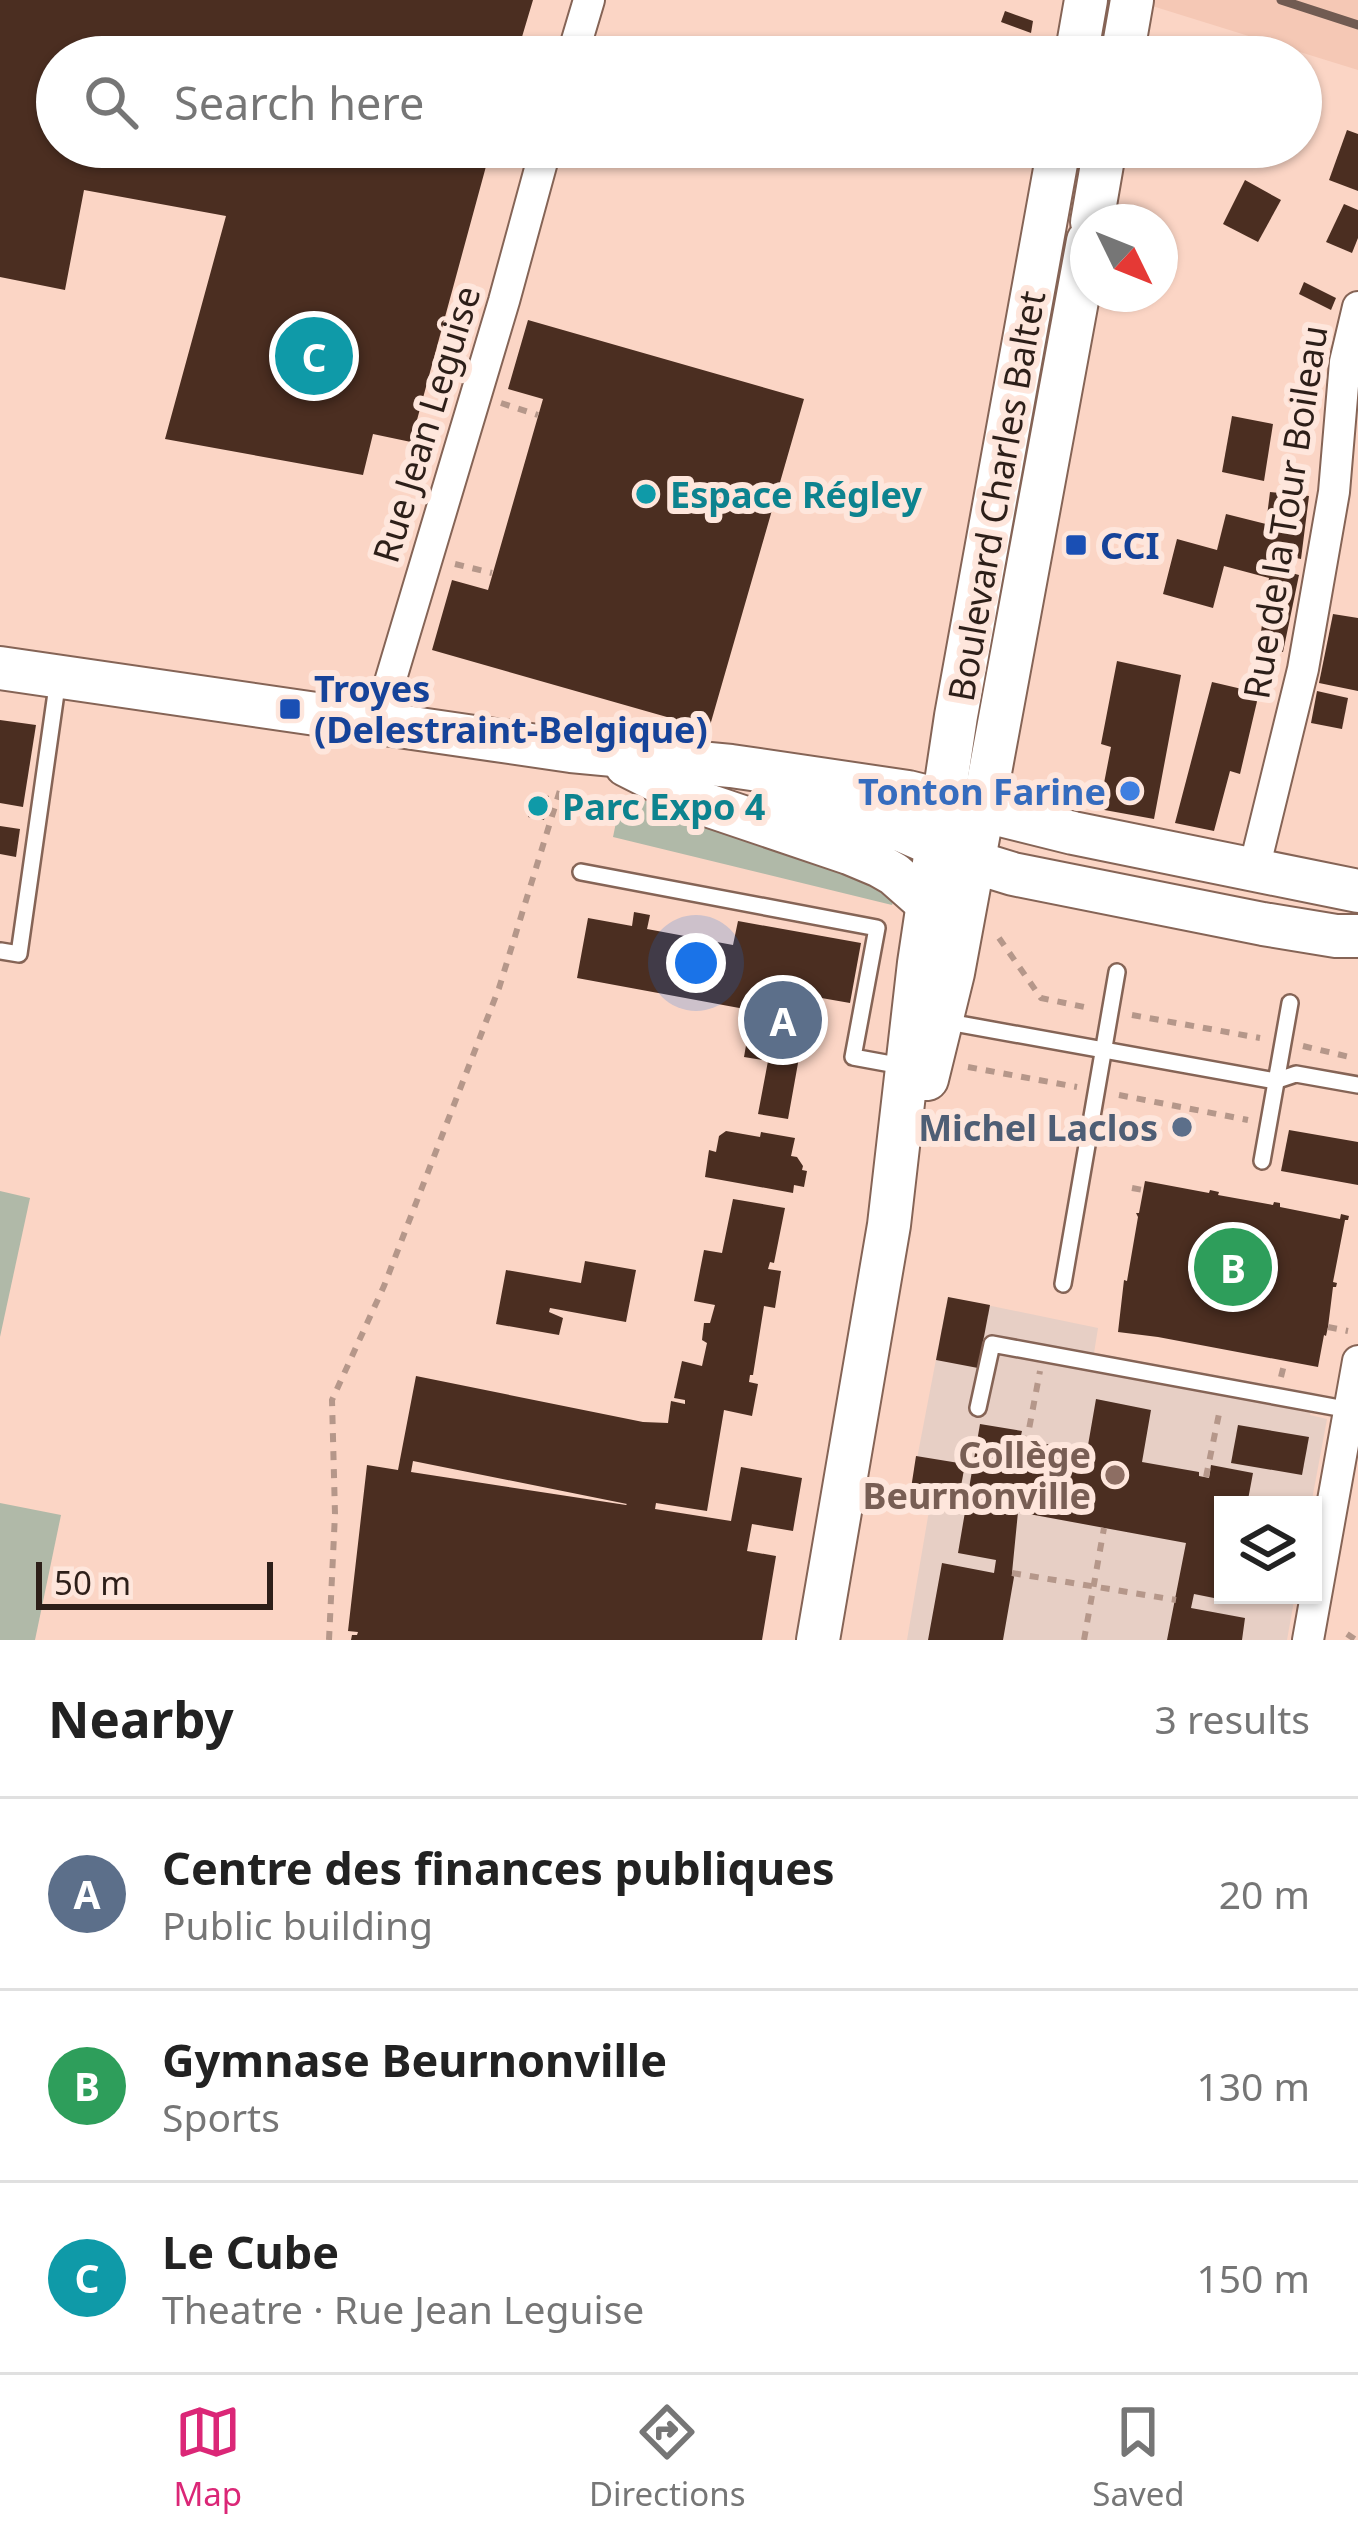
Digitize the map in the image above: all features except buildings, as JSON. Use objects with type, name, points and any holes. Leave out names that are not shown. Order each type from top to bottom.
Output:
[{"type":"street","points":[[578,36],[589,0]]},
{"type":"street","points":[[1080,36],[1086,0]]},
{"type":"street","points":[[1126,36],[1132,0]]},
{"type":"street","name":"Rue Jean Leguise","points":[[378,722],[540,168]]},
{"type":"street","name":"Boulevard Charles Baltet","points":[[955,854],[1056,168]]},
{"type":"street","points":[[1094,204],[1101,168]]},
{"type":"street","name":"Rue de la Tour Boileau","points":[[1254,869],[1303,669],[1334,492],[1345,362],[1358,308]]},
{"type":"street","name":"Boulevard Charles Baltet","points":[[963,806],[1072,312]]},
{"type":"street","points":[[0,668],[590,753],[731,766],[908,792],[1072,833],[1358,891]]},
{"type":"street","points":[[590,753],[813,805],[1050,883],[1241,920],[1358,936]]},
{"type":"street","points":[[590,753],[701,803],[880,866],[928,904]]},
{"type":"street","points":[[818,1640],[889,1225],[928,904],[955,854]]},
{"type":"street","points":[[889,1225],[942,1021],[955,854]]},
{"type":"street","points":[[1308,1640],[1348,1481],[1349,1410],[1358,1361]]},
{"type":"lane","points":[[1,951],[19,954],[58,676]]},
{"type":"lane","points":[[580,872],[877,928],[853,1057],[906,1067]]},
{"type":"lane","points":[[1063,1284],[1117,972]]},
{"type":"lane","points":[[1262,1161],[1290,1003]]},
{"type":"lane","points":[[942,1021],[1275,1081],[1296,1074],[1358,1084]]},
{"type":"lane","points":[[978,1408],[992,1344],[1349,1410]]},
{"type":"path","points":[[503,386],[498,402],[538,415]]},
{"type":"path","points":[[452,562],[492,573]]},
{"type":"path","points":[[329,1640],[335,1514],[332,1400],[384,1286],[590,753]]},
{"type":"path","points":[[999,938],[1041,998],[1283,1042]]},
{"type":"path","points":[[1296,1074],[1301,1046],[1358,1058]]},
{"type":"path","points":[[968,1067],[1268,1124]]},
{"type":"path","points":[[1132,1188],[1143,1190]]},
{"type":"path","points":[[1328,1327],[1358,1333]]},
{"type":"path","points":[[1026,1444],[1043,1354]]},
{"type":"path","points":[[1206,1477],[1224,1388]]},
{"type":"path","points":[[1084,1640],[1104,1528]]},
{"type":"path","points":[[1012,1573],[1176,1600]]},
{"type":"path","points":[[1347,1634],[1356,1640]]},
{"type":"shaded area","points":[[1133,0],[1358,0],[1358,70],[1322,59],[1322,36],[1249,36]]},
{"type":"shaded area","name":"Collège Beurnonville","points":[[948,1297],[1098,1328],[1094,1353],[1315,1393],[1310,1415],[1327,1419],[1313,1496],[1214,1496],[1214,1604],[1293,1604],[1287,1640],[907,1640],[931,1499],[910,1495]]},
{"type":"green space","points":[[631,796],[865,875],[895,897],[892,905],[613,837],[621,798]]},
{"type":"green space","points":[[0,1191],[30,1198],[0,1337]]},
{"type":"green space","points":[[0,1503],[61,1515],[35,1640],[0,1640]]},
{"type":"railway","points":[[1281,0],[1358,25]]},
{"type":"place","name":"Le Cube","points":[[314,356]]},
{"type":"place","name":"Espace Régley","points":[[646,494]]},
{"type":"place","name":"CCI","points":[[1076,545]]},
{"type":"place","name":"Troyes (Delestraint-Belgique)","points":[[290,709]]},
{"type":"place","name":"Tonton Farine","points":[[1130,791]]},
{"type":"place","name":"Parc Expo 4","points":[[538,806]]},
{"type":"place","name":"Centre des finances publiques","points":[[783,1020]]},
{"type":"place","name":"Michel Laclos","points":[[1182,1127]]},
{"type":"place","name":"Gymnase Beurnonville","points":[[1233,1267]]},
{"type":"place","name":"Collège Beurnonville","points":[[1115,1475]]}]
